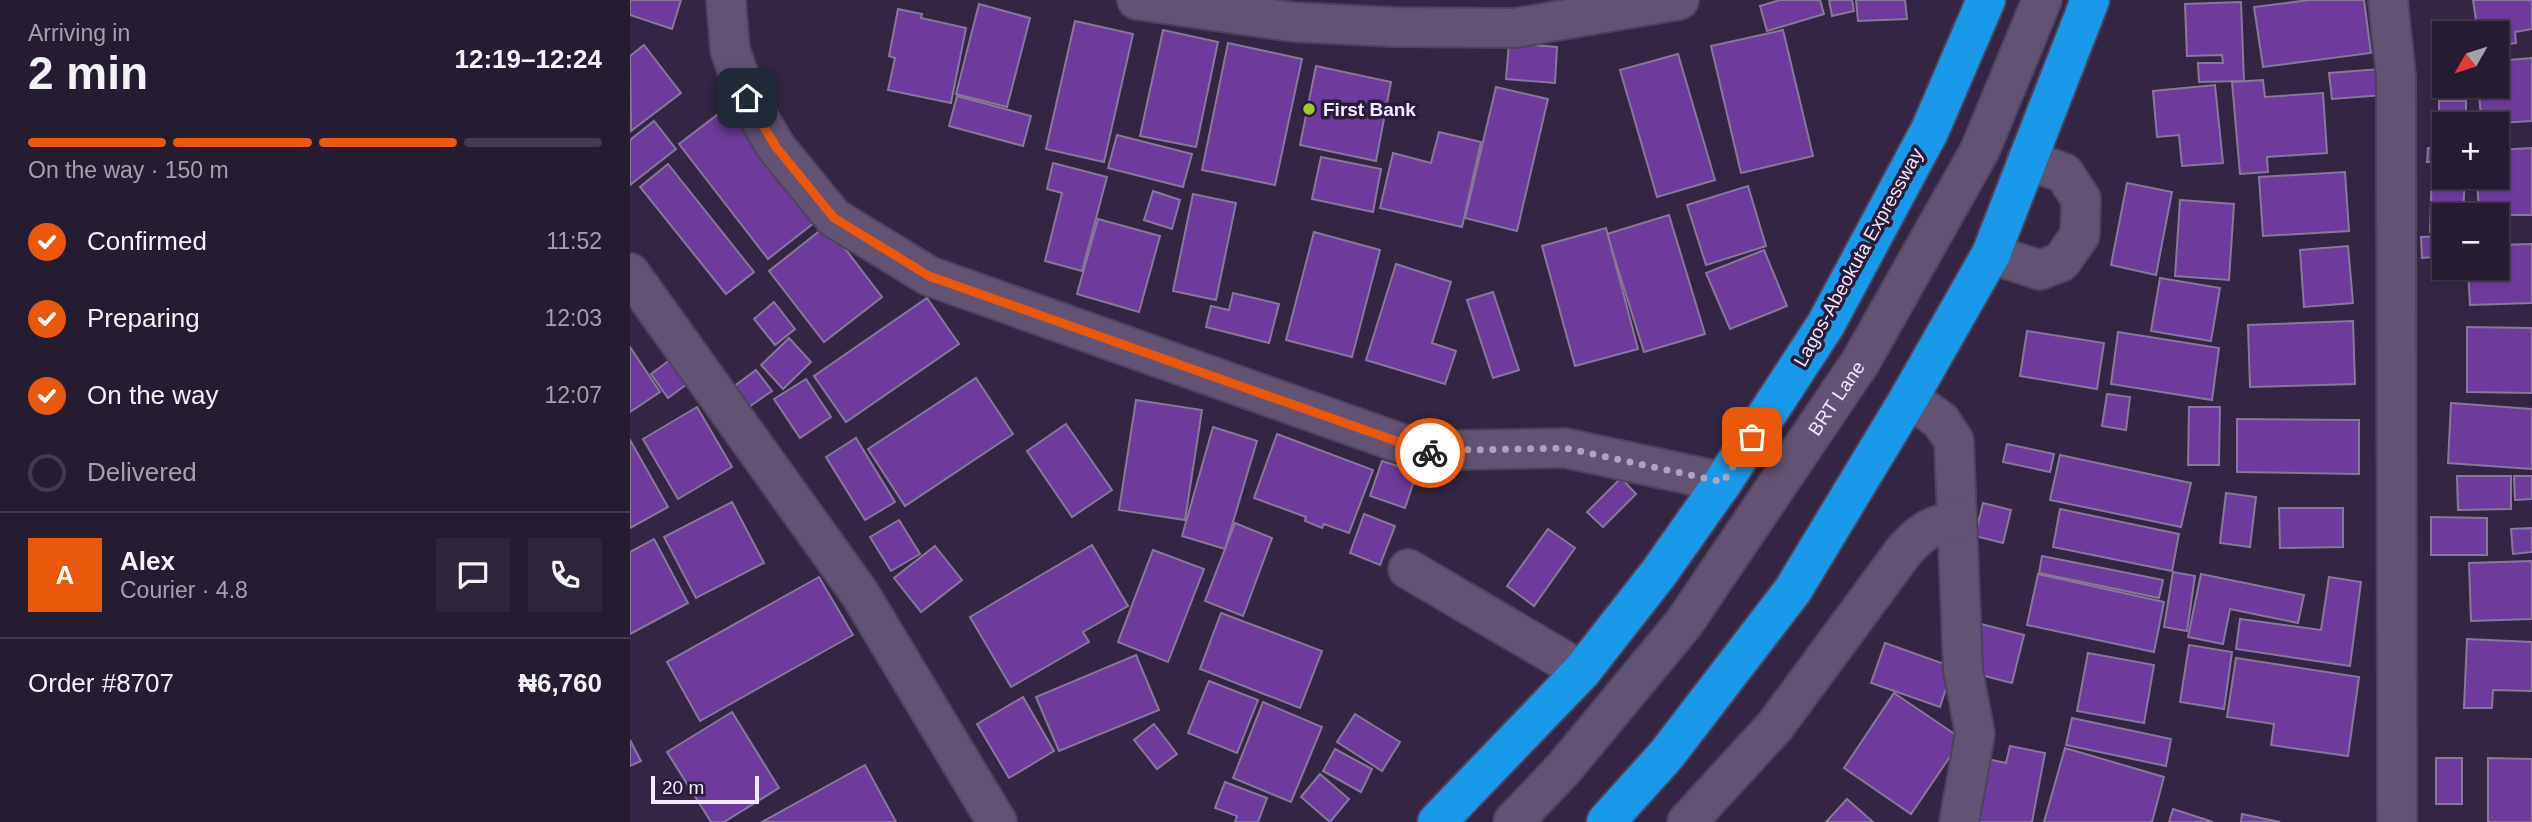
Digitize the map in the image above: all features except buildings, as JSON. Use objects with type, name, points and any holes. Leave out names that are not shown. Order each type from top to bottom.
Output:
[{"type":"highway","name":"Lagos-Abeokuta Expressway","points":[[1437,822],[1582,671],[1658,574],[1723,482],[1826,324],[1930,130],[1986,0]]},
{"type":"highway","points":[[1606,822],[1667,754],[1793,590],[1909,398],[1991,254],[2090,0]]},
{"type":"street","points":[[726,0],[730,50],[747,98],[776,147],[834,218],[929,276],[1428,453],[1565,448],[1723,482]]},
{"type":"street","points":[[1137,0],[1293,22],[1392,27],[1515,28],[1679,0]]},
{"type":"street","name":"BRT Lane","points":[[1513,822],[1565,767],[1684,623],[1861,361],[1980,150],[2042,0]]},
{"type":"street","points":[[2388,0],[2396,90],[2397,822]]},
{"type":"street","points":[[1991,254],[2040,270],[2062,262],[2080,235],[2081,199],[2064,173],[2027,160]]},
{"type":"street","points":[[630,272],[860,594],[998,822]]},
{"type":"street","points":[[1909,398],[1941,421],[1954,441],[1963,670],[1975,734],[1959,822]]},
{"type":"street","points":[[1687,822],[1775,726],[1904,551],[1920,534],[1933,526],[1957,520]]},
{"type":"street","points":[[1408,569],[1582,671]]},
{"type":"way so far","points":[[1430,453],[1565,448],[1723,482],[1752,437]]},
{"type":"place","name":"First Bank","points":[[1309,109]]},
{"type":"route","points":[[747,98],[776,147],[834,218],[929,276],[1430,453]]}]
